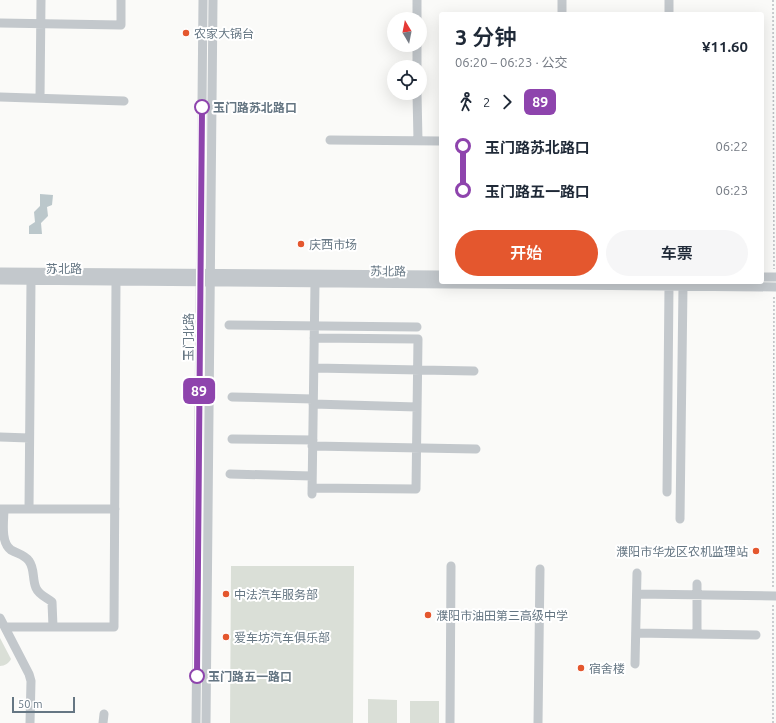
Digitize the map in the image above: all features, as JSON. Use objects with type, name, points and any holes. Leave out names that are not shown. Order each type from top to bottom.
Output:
[{"type":"street","points":[[40,98],[41,0]]},
{"type":"street","points":[[0,23],[121,25],[121,0]]},
{"type":"street","name":"玉门北路","points":[[196,723],[202,0]]},
{"type":"street","name":"玉门北路","points":[[206,723],[213,0]]},
{"type":"street","points":[[417,0],[417,12]]},
{"type":"street","points":[[562,0],[562,12]]},
{"type":"street","points":[[669,0],[669,12]]},
{"type":"street","points":[[0,97],[124,101]]},
{"type":"street","points":[[417,100],[418,141]]},
{"type":"street","points":[[330,140],[439,141]]},
{"type":"street","name":"苏北路","points":[[0,272],[200,278],[439,276]]},
{"type":"street","points":[[764,277],[775,277]]},
{"type":"street","name":"苏北路","points":[[0,280],[116,281],[200,278]]},
{"type":"street","name":"苏北路","points":[[210,278],[315,283],[775,287]]},
{"type":"street","points":[[29,509],[31,280]]},
{"type":"street","points":[[5,627],[114,627],[116,281]]},
{"type":"street","points":[[314,338],[418,339],[416,489],[312,491],[312,443],[315,283]]},
{"type":"street","points":[[667,492],[670,286]]},
{"type":"street","points":[[680,519],[683,286]]},
{"type":"street","points":[[230,325],[417,327]]},
{"type":"street","points":[[314,368],[474,371]]},
{"type":"street","points":[[232,397],[417,406]]},
{"type":"street","points":[[0,437],[29,438]]},
{"type":"street","points":[[232,439],[416,448],[476,449]]},
{"type":"street","points":[[230,474],[312,476]]},
{"type":"street","points":[[53,627],[52,602],[41,595],[36,589],[33,568],[29,562],[24,556],[9,548],[6,542],[2,509],[115,509]]},
{"type":"street","points":[[450,723],[451,566]]},
{"type":"street","points":[[538,723],[540,569]]},
{"type":"street","points":[[635,664],[637,573]]},
{"type":"street","points":[[697,584],[697,634]]},
{"type":"street","points":[[637,594],[775,596]]},
{"type":"street","points":[[0,618],[29,674],[30,723]]},
{"type":"street","points":[[636,633],[756,635]]},
{"type":"path","points":[[773,0],[775,277]]},
{"type":"path","points":[[773,723],[775,596],[775,287]]},
{"type":"shaded area","points":[[40,194],[53,195],[52,205],[47,207],[48,216],[41,223],[42,234],[29,234],[29,226],[35,222],[34,212],[40,206]]},
{"type":"shaded area","points":[[231,566],[354,566],[353,723],[230,723]]},
{"type":"shaded area","points":[[0,638],[11,659],[7,664],[0,666]]},
{"type":"shaded area","points":[[368,699],[397,700],[397,723],[368,723]]},
{"type":"shaded area","points":[[410,701],[439,701],[439,723],[410,723]]},
{"type":"bus line","name":"89","points":[[197,676],[202,107]]},
{"type":"place","name":"农家大锅台","points":[[186,33]]},
{"type":"place","name":"玉门路苏北路口","points":[[202,107]]},
{"type":"place","name":"庆西市场","points":[[301,244]]},
{"type":"place","name":"濮阳市华龙区农机监理站","points":[[756,551]]},
{"type":"place","name":"中法汽车服务部","points":[[226,594]]},
{"type":"place","name":"濮阳市油田第三高级中学","points":[[428,615]]},
{"type":"place","name":"爱车坊汽车俱乐部","points":[[226,637]]},
{"type":"place","name":"宿舍楼","points":[[581,668]]},
{"type":"place","name":"玉门路五一路口","points":[[197,676]]}]
